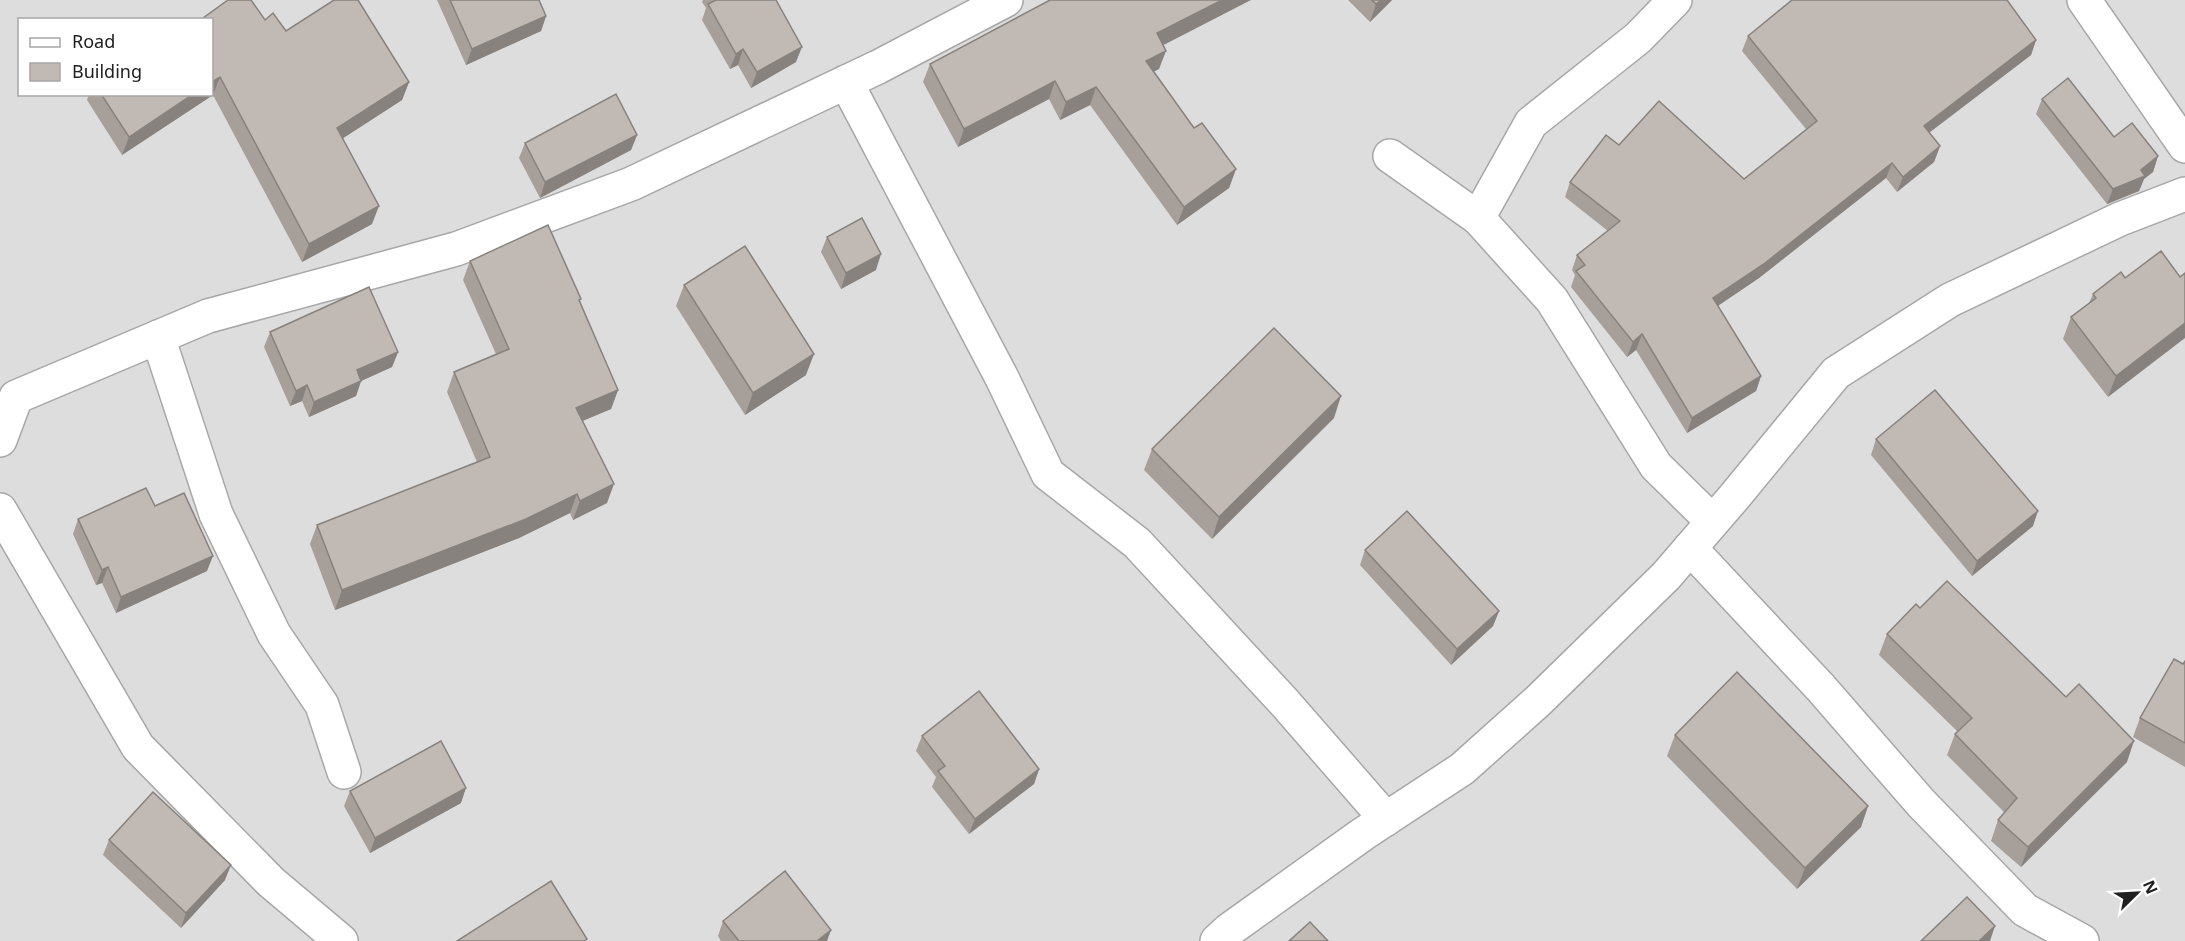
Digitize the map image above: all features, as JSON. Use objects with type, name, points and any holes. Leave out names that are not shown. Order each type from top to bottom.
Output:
[{"type":"street","points":[[0,440],[16,397],[208,316],[467,244],[631,184],[846,82],[1006,0]]},
{"type":"street","points":[[1478,218],[1531,123],[1638,38],[1675,0]]},
{"type":"street","points":[[2093,3],[2185,146]]},
{"type":"street","points":[[846,82],[1002,378],[1048,474],[1137,543],[1286,703],[1386,819]]},
{"type":"street","points":[[1390,156],[1478,218],[1552,300],[1656,466],[1712,521]]},
{"type":"street","points":[[1217,941],[1229,930],[1386,819],[1462,769],[1539,701],[1666,576],[1836,373],[1950,300],[2120,219],[2185,194]]},
{"type":"street","points":[[158,337],[216,514],[274,634],[322,705],[344,772]]},
{"type":"street","points":[[0,510],[138,747],[271,882],[341,941]]},
{"type":"street","points":[[1690,548],[1821,688],[1921,803],[2025,910],[2082,941]]},
{"type":"shaded area","points":[[0,0],[2185,0],[2185,941],[0,941]]},
{"type":"building","points":[[228,0],[251,0],[265,20],[273,13],[286,31],[334,0],[358,0],[409,82],[337,128],[379,206],[309,244],[220,77],[213,81],[213,18],[203,18]]},
{"type":"building","points":[[450,0],[539,0],[546,16],[472,49]]},
{"type":"building","points":[[716,0],[776,0],[802,47],[757,72],[743,49],[736,54],[708,4]]},
{"type":"building","points":[[1050,0],[1222,0],[1157,33],[1166,51],[1146,61],[1194,128],[1202,123],[1236,169],[1184,207],[1096,87],[1066,102],[1055,81],[964,129],[930,64]]},
{"type":"building","points":[[1792,0],[2007,0],[2036,40],[1924,126],[1940,146],[1903,177],[1892,163],[1765,263],[1713,298],[1761,376],[1692,418],[1642,334],[1633,342],[1576,271],[1585,265],[1577,255],[1620,221],[1570,182],[1606,135],[1619,145],[1659,101],[1744,179],[1817,121],[1748,36]]},
{"type":"building","points":[[2068,78],[2114,137],[2132,123],[2158,156],[2141,170],[2145,176],[2113,189],[2042,99]]},
{"type":"building","points":[[616,94],[637,135],[545,182],[525,143]]},
{"type":"building","points":[[102,96],[190,96],[129,137]]},
{"type":"building","points":[[862,218],[881,254],[846,273],[827,237]]},
{"type":"building","points":[[548,225],[618,390],[576,408],[614,484],[580,501],[577,494],[526,519],[342,590],[317,525],[490,457],[454,372],[509,349],[470,261]]},
{"type":"building","points":[[745,246],[814,354],[753,393],[684,285]]},
{"type":"building","points":[[2161,251],[2180,277],[2185,273],[2185,323],[2116,376],[2071,317],[2096,298],[2093,294],[2121,272],[2125,278]]},
{"type":"building","points":[[369,287],[398,352],[357,370],[361,381],[314,402],[307,385],[296,391],[270,332]]},
{"type":"building","points":[[1274,328],[1341,396],[1219,517],[1152,449]]},
{"type":"building","points":[[1935,390],[2038,511],[1977,561],[1876,439]]},
{"type":"building","points":[[146,488],[155,506],[184,493],[213,556],[121,597],[108,567],[102,570],[78,519]]},
{"type":"building","points":[[1407,511],[1499,611],[1457,649],[1365,550]]},
{"type":"building","points":[[1947,581],[2066,697],[2079,684],[2134,741],[2028,847],[1998,820],[2017,798],[1955,734],[1972,718],[1887,634],[1916,604],[1920,608]]},
{"type":"building","points":[[2174,659],[2183,664],[2185,661],[2185,743],[2140,718]]},
{"type":"building","points":[[1737,672],[1868,806],[1805,868],[1675,735]]},
{"type":"building","points":[[979,691],[1039,769],[975,819],[938,771],[945,766],[922,736]]},
{"type":"building","points":[[441,741],[466,788],[375,838],[350,791]]},
{"type":"building","points":[[153,792],[231,865],[186,913],[109,840]]},
{"type":"building","points":[[785,871],[831,930],[817,941],[739,941],[723,921]]},
{"type":"building","points":[[551,881],[587,939],[584,941],[457,941]]},
{"type":"building","points":[[1967,897],[1995,926],[1979,941],[1921,941]]},
{"type":"building","points":[[1310,922],[1328,941],[1289,941]]}]
